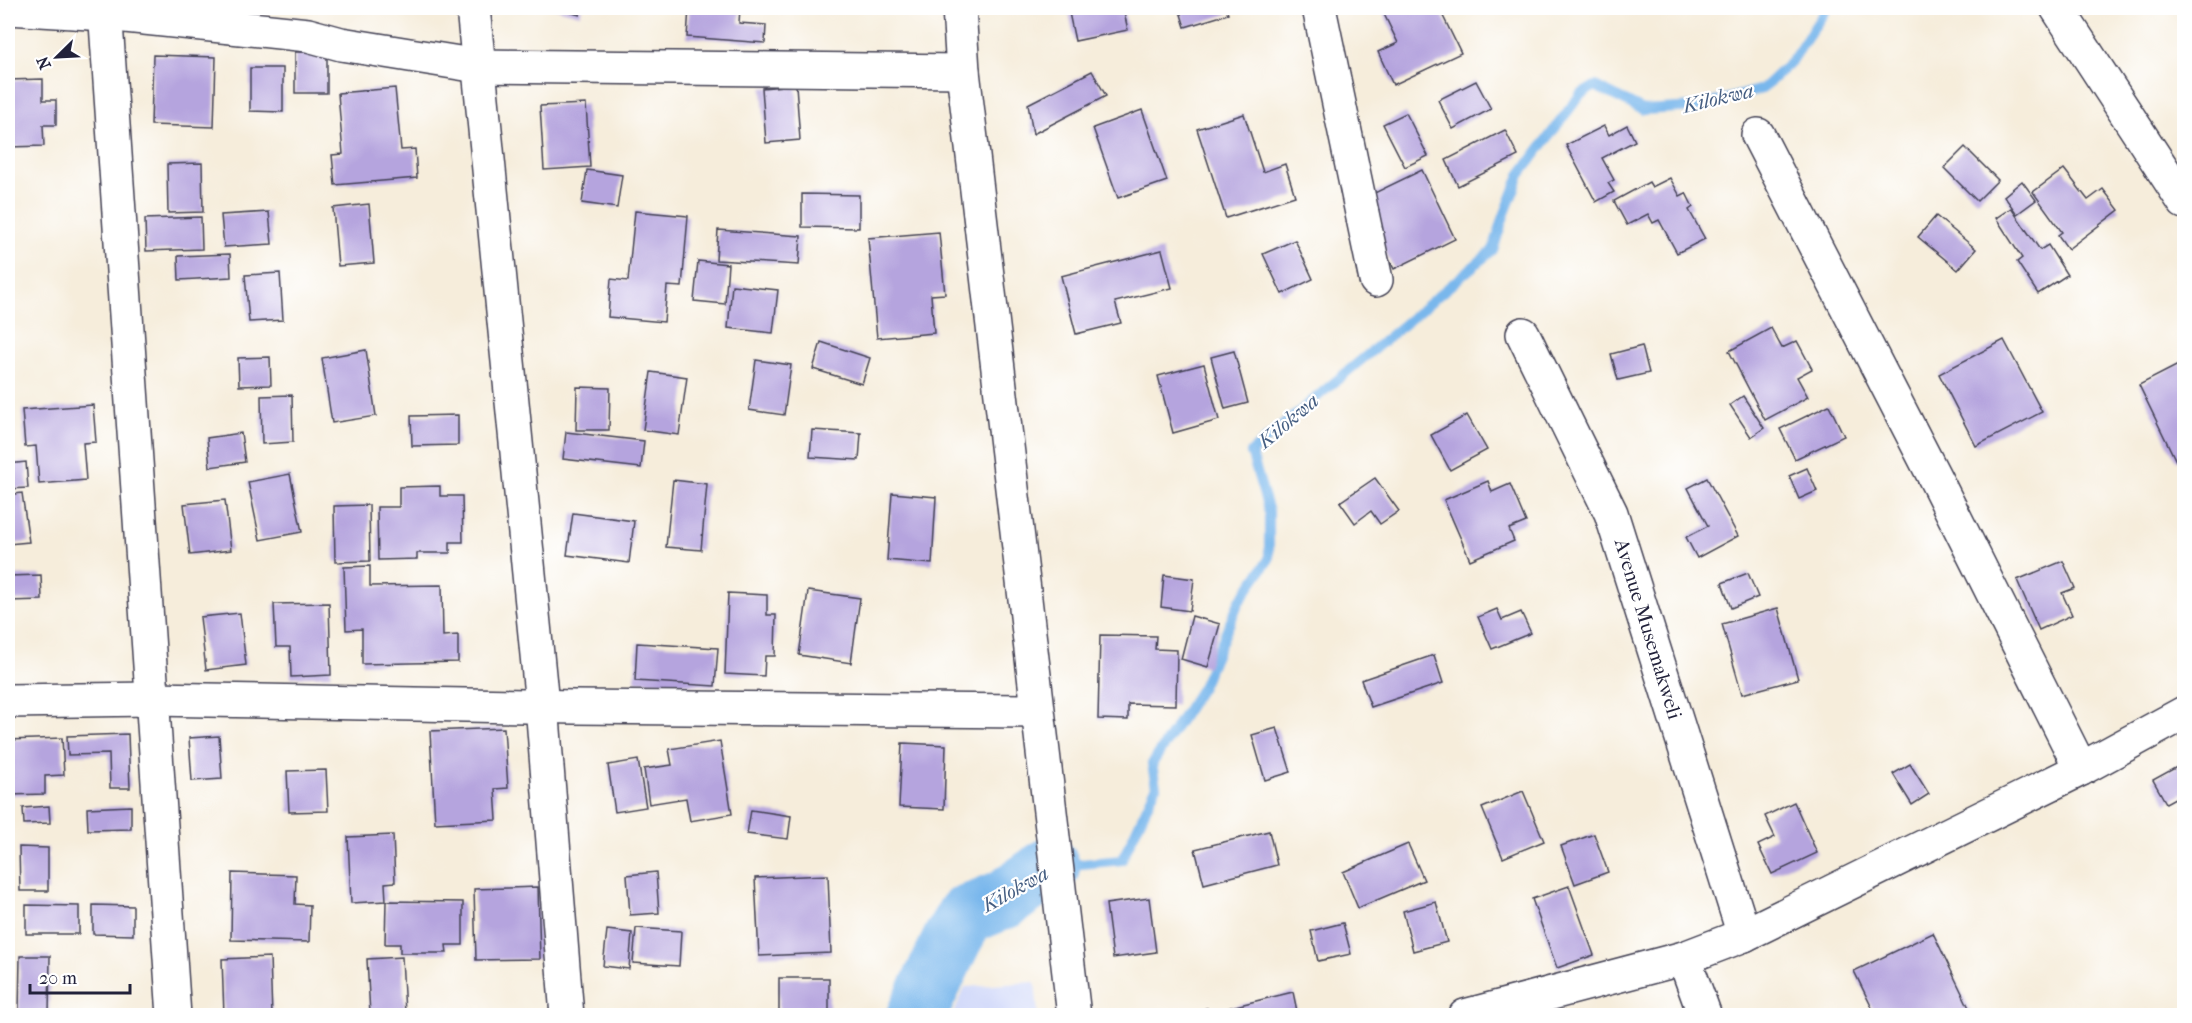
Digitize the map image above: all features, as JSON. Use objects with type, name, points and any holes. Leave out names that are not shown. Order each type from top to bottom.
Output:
[{"type":"street","points":[[8,8],[105,11],[308,34],[341,44],[478,66],[963,71]]},
{"type":"street","points":[[472,8],[542,705],[567,1016]]},
{"type":"street","points":[[959,8],[963,71],[1074,1016]]},
{"type":"street","points":[[1319,8],[1376,280]]},
{"type":"street","points":[[2056,8],[2184,202]]},
{"type":"street","points":[[105,11],[174,1016]]},
{"type":"street","points":[[1758,135],[1939,486],[2081,769]]},
{"type":"street","name":"Avenue Musemakweli","points":[[1523,334],[1611,513],[1744,935]]},
{"type":"street","points":[[8,701],[152,699],[598,707],[1037,711]]},
{"type":"street","points":[[1465,1016],[1684,958],[1744,935],[2081,769],[2184,713]]},
{"type":"street","points":[[1684,958],[1705,1016]]},
{"type":"shaded area","points":[[1035,982],[1038,1015],[953,1015],[965,987]]},
{"type":"building","points":[[554,8],[582,8],[580,15]]},
{"type":"building","points":[[689,8],[740,8],[739,23],[766,25],[765,43],[687,37]]},
{"type":"building","points":[[1068,8],[1123,8],[1128,30],[1075,41]]},
{"type":"building","points":[[1179,8],[1226,8],[1228,14],[1185,27]]},
{"type":"building","points":[[1381,8],[1439,8],[1461,53],[1393,85],[1378,52],[1398,43]]},
{"type":"building","points":[[295,52],[327,52],[327,93],[295,93]]},
{"type":"building","points":[[153,55],[216,57],[214,127],[151,125]]},
{"type":"building","points":[[250,68],[283,68],[283,112],[250,111]]},
{"type":"building","points":[[1092,71],[1106,96],[1033,134],[1028,104]]},
{"type":"building","points":[[43,79],[43,100],[56,100],[56,125],[43,125],[44,146],[8,147],[8,80]]},
{"type":"building","points":[[1476,81],[1491,109],[1453,129],[1438,100]]},
{"type":"building","points":[[796,85],[800,140],[766,143],[762,88]]},
{"type":"building","points":[[395,88],[401,150],[415,149],[417,178],[335,185],[332,155],[343,154],[338,93]]},
{"type":"building","points":[[586,104],[590,167],[544,170],[540,106]]},
{"type":"building","points":[[1142,110],[1167,181],[1118,198],[1093,128]]},
{"type":"building","points":[[1406,113],[1428,156],[1405,167],[1383,124]]},
{"type":"building","points":[[1244,114],[1263,172],[1285,164],[1295,196],[1226,218],[1197,129]]},
{"type":"building","points":[[1627,125],[1635,141],[1602,158],[1614,180],[1608,183],[1614,192],[1596,202],[1566,145],[1604,126],[1609,135]]},
{"type":"building","points":[[1505,130],[1518,156],[1458,186],[1446,160]]},
{"type":"building","points":[[1965,147],[1998,180],[1977,201],[1944,168]]},
{"type":"building","points":[[202,163],[203,212],[168,213],[167,164]]},
{"type":"building","points":[[2064,169],[2088,200],[2103,189],[2119,210],[2068,249],[2058,235],[2062,232],[2033,192]]},
{"type":"building","points":[[587,170],[622,175],[617,208],[582,203]]},
{"type":"building","points":[[1422,170],[1455,239],[1394,269],[1360,200]]},
{"type":"building","points":[[1670,178],[1680,196],[1686,193],[1693,207],[1689,210],[1705,239],[1677,253],[1659,220],[1653,223],[1648,214],[1627,225],[1614,201],[1649,182],[1652,187]]},
{"type":"building","points":[[2022,181],[2036,200],[2017,214],[2004,196]]},
{"type":"building","points":[[802,194],[859,195],[859,228],[802,227]]},
{"type":"building","points":[[369,204],[374,263],[338,266],[333,208]]},
{"type":"building","points":[[2011,208],[2040,250],[2048,245],[2067,275],[2038,294],[2017,262],[2022,258],[1996,218]]},
{"type":"building","points":[[635,211],[688,216],[682,287],[667,286],[664,322],[608,317],[611,279],[628,281]]},
{"type":"building","points":[[269,212],[272,244],[224,247],[221,215]]},
{"type":"building","points":[[1936,216],[1976,249],[1958,270],[1918,237]]},
{"type":"building","points":[[201,217],[202,249],[146,251],[145,219]]},
{"type":"building","points":[[718,230],[801,236],[799,265],[716,260]]},
{"type":"building","points":[[939,232],[945,294],[931,295],[934,333],[877,338],[868,238]]},
{"type":"building","points":[[1295,240],[1313,279],[1282,294],[1263,254]]},
{"type":"building","points":[[1162,250],[1172,288],[1115,302],[1121,323],[1076,334],[1061,276]]},
{"type":"building","points":[[230,254],[231,277],[179,280],[178,256]]},
{"type":"building","points":[[698,261],[728,264],[725,304],[694,301]]},
{"type":"building","points":[[280,273],[283,320],[249,322],[245,275]]},
{"type":"building","points":[[732,285],[778,290],[773,333],[728,328]]},
{"type":"building","points":[[1771,328],[1782,348],[1797,341],[1812,369],[1797,377],[1808,397],[1765,420],[1729,351]]},
{"type":"building","points":[[2004,340],[2042,412],[1976,446],[1939,374]]},
{"type":"building","points":[[821,342],[870,358],[862,384],[813,369]]},
{"type":"building","points":[[1642,346],[1649,373],[1618,380],[1611,354]]},
{"type":"building","points":[[366,350],[376,416],[332,423],[322,358]]},
{"type":"building","points":[[1234,351],[1248,403],[1225,409],[1211,357]]},
{"type":"building","points":[[270,357],[271,385],[239,386],[238,358]]},
{"type":"building","points":[[756,360],[791,365],[784,415],[749,410]]},
{"type":"building","points":[[2184,362],[2184,457],[2176,461],[2139,385]]},
{"type":"building","points":[[1204,364],[1219,420],[1173,433],[1158,376]]},
{"type":"building","points":[[651,372],[687,377],[679,435],[643,430]]},
{"type":"building","points":[[577,387],[610,388],[609,430],[576,430]]},
{"type":"building","points":[[292,395],[293,442],[262,444],[261,396]]},
{"type":"building","points":[[1743,396],[1764,428],[1751,437],[1730,405]]},
{"type":"building","points":[[93,405],[96,442],[83,443],[86,480],[39,484],[36,446],[25,447],[22,410]]},
{"type":"building","points":[[1829,405],[1844,436],[1795,459],[1780,429]]},
{"type":"building","points":[[458,415],[458,445],[412,446],[411,416]]},
{"type":"building","points":[[1467,415],[1487,450],[1450,470],[1431,435]]},
{"type":"building","points":[[812,430],[861,433],[859,460],[810,457]]},
{"type":"building","points":[[566,432],[644,441],[641,468],[563,459]]},
{"type":"building","points":[[241,433],[245,462],[210,467],[207,438]]},
{"type":"building","points":[[26,462],[28,488],[8,489],[8,464]]},
{"type":"building","points":[[1807,468],[1817,491],[1799,499],[1789,476]]},
{"type":"building","points":[[290,474],[302,532],[260,540],[248,482]]},
{"type":"building","points":[[1375,478],[1399,511],[1380,524],[1371,511],[1355,523],[1340,502]]},
{"type":"building","points":[[1707,478],[1738,536],[1697,558],[1686,537],[1708,526],[1688,488]]},
{"type":"building","points":[[673,480],[707,484],[701,550],[666,547]]},
{"type":"building","points":[[1488,481],[1492,492],[1510,484],[1526,522],[1509,529],[1514,541],[1470,560],[1444,500]]},
{"type":"building","points":[[440,486],[440,496],[462,496],[463,542],[450,542],[450,553],[417,553],[417,559],[378,560],[377,507],[399,507],[399,487]]},
{"type":"building","points":[[22,493],[29,542],[8,544],[8,495]]},
{"type":"building","points":[[892,493],[936,497],[932,564],[887,560]]},
{"type":"building","points":[[225,500],[231,550],[190,555],[184,504]]},
{"type":"building","points":[[369,505],[370,561],[335,562],[334,506]]},
{"type":"building","points":[[573,513],[634,521],[629,563],[567,555]]},
{"type":"building","points":[[2063,561],[2075,588],[2062,593],[2072,615],[2039,630],[2017,580]]},
{"type":"building","points":[[370,566],[370,586],[442,585],[443,636],[458,635],[458,662],[362,664],[362,629],[346,630],[344,567]]},
{"type":"building","points":[[1748,573],[1758,597],[1731,608],[1722,583]]},
{"type":"building","points":[[41,575],[42,600],[8,601],[8,576]]},
{"type":"building","points":[[1164,575],[1194,579],[1190,611],[1161,607]]},
{"type":"building","points":[[808,591],[860,598],[851,663],[799,655]]},
{"type":"building","points":[[728,593],[767,595],[767,615],[776,615],[775,656],[765,656],[764,676],[725,674]]},
{"type":"building","points":[[329,603],[331,675],[291,677],[290,647],[276,647],[274,604]]},
{"type":"building","points":[[1778,608],[1798,679],[1742,694],[1722,624]]},
{"type":"building","points":[[1497,609],[1502,620],[1521,612],[1531,633],[1492,649],[1478,617]]},
{"type":"building","points":[[240,613],[246,665],[206,670],[200,617]]},
{"type":"building","points":[[1192,616],[1220,624],[1208,667],[1181,659]]},
{"type":"building","points":[[1100,635],[1156,636],[1155,649],[1177,650],[1176,705],[1128,704],[1128,720],[1098,719]]},
{"type":"building","points":[[637,643],[718,648],[715,686],[635,681]]},
{"type":"building","points":[[1434,655],[1443,683],[1371,707],[1361,680]]},
{"type":"building","points":[[504,728],[508,788],[495,789],[497,820],[435,823],[430,731]]},
{"type":"building","points":[[1277,728],[1291,772],[1265,780],[1252,735]]},
{"type":"building","points":[[128,734],[130,788],[110,788],[109,754],[68,755],[67,736]]},
{"type":"building","points":[[219,736],[222,779],[192,781],[189,738]]},
{"type":"building","points":[[62,738],[64,775],[45,776],[45,794],[8,795],[8,740]]},
{"type":"building","points":[[720,741],[732,814],[690,821],[686,798],[649,804],[644,769],[672,765],[669,749]]},
{"type":"building","points":[[902,743],[946,745],[944,809],[899,807]]},
{"type":"building","points":[[638,760],[646,807],[615,812],[608,765]]},
{"type":"building","points":[[2184,763],[2184,793],[2166,803],[2153,780]]},
{"type":"building","points":[[1910,764],[1929,794],[1912,805],[1893,774]]},
{"type":"building","points":[[326,770],[328,811],[289,812],[287,771]]},
{"type":"building","points":[[1523,791],[1544,841],[1503,858],[1482,808]]},
{"type":"building","points":[[1794,802],[1817,853],[1772,874],[1758,845],[1775,837],[1765,816]]},
{"type":"building","points":[[49,806],[50,823],[24,824],[23,808]]},
{"type":"building","points":[[131,806],[131,829],[88,830],[87,808]]},
{"type":"building","points":[[751,810],[791,816],[788,839],[747,834]]},
{"type":"building","points":[[1269,831],[1277,865],[1204,884],[1195,849]]},
{"type":"building","points":[[1594,834],[1608,872],[1575,884],[1561,846]]},
{"type":"building","points":[[393,835],[395,882],[385,883],[386,901],[351,903],[348,837]]},
{"type":"building","points":[[1408,844],[1424,880],[1358,908],[1343,872]]},
{"type":"building","points":[[19,847],[48,848],[48,891],[20,891]]},
{"type":"building","points":[[656,872],[659,913],[630,915],[627,875]]},
{"type":"building","points":[[232,873],[296,875],[295,904],[310,905],[309,942],[231,940]]},
{"type":"building","points":[[828,875],[831,953],[759,956],[755,878]]},
{"type":"building","points":[[1569,886],[1594,955],[1557,968],[1532,899]]},
{"type":"building","points":[[538,887],[540,959],[476,960],[474,889]]},
{"type":"building","points":[[1149,898],[1156,952],[1113,958],[1106,904]]},
{"type":"building","points":[[386,901],[463,902],[463,945],[446,945],[447,953],[400,953],[400,944],[385,944]]},
{"type":"building","points":[[1436,902],[1447,942],[1413,951],[1403,911]]},
{"type":"building","points":[[26,905],[79,906],[79,934],[26,934]]},
{"type":"building","points":[[93,905],[133,906],[133,935],[93,934]]},
{"type":"building","points":[[1343,923],[1351,954],[1318,961],[1311,931]]},
{"type":"building","points":[[636,928],[681,931],[679,966],[633,963]]},
{"type":"building","points":[[607,930],[632,933],[629,969],[603,966]]},
{"type":"building","points":[[1933,933],[1973,1016],[1876,1016],[1854,971]]},
{"type":"building","points":[[20,956],[50,956],[49,1014],[19,1013]]},
{"type":"building","points":[[270,957],[272,1016],[224,1016],[222,959]]},
{"type":"building","points":[[402,957],[405,1013],[370,1014],[367,959]]},
{"type":"building","points":[[779,978],[829,978],[829,1016],[779,1016]]},
{"type":"building","points":[[1293,992],[1298,1016],[1229,1016],[1227,1008]]},
{"type":"building","points":[[1207,1008],[1209,1016],[1179,1016],[1179,1015]]},
{"type":"waterway","name":"Kilokwa","points":[[1061,866],[1122,860],[1156,787],[1152,764],[1202,687],[1239,602],[1269,559],[1269,512],[1251,452],[1493,250],[1520,175],[1580,95],[1595,86],[1643,110],[1696,107],[1762,89],[1792,61],[1827,8]]},
{"type":"waterway","name":"Kilokwa","points":[[916,1016],[966,915],[1005,899],[1050,867]]}]
